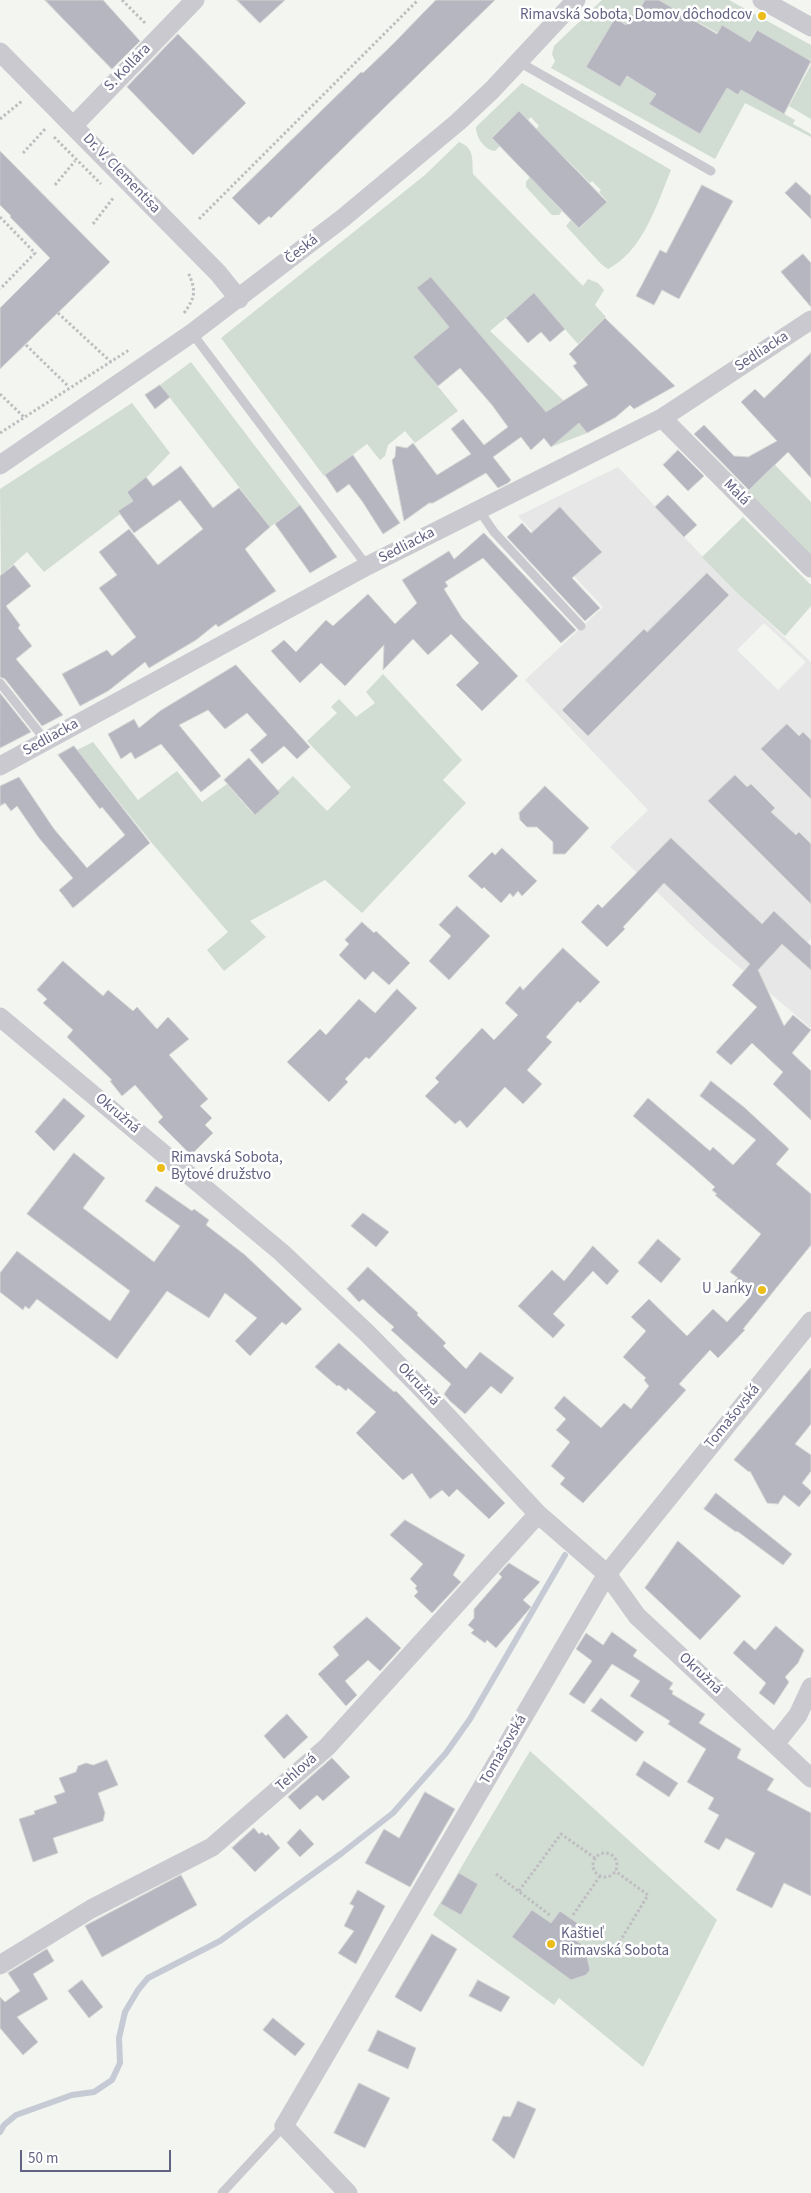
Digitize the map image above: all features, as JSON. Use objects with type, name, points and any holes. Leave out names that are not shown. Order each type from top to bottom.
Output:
[{"type":"street","name":"Česká","points":[[0,465],[192,333],[343,218],[458,122],[519,62],[576,0]]},
{"type":"street","points":[[762,0],[811,27]]},
{"type":"street","name":"S. Kollára","points":[[74,125],[188,4]]},
{"type":"street","name":"Dr. V. Clementisa","points":[[0,52],[218,273],[239,299]]},
{"type":"street","name":"Sedliacka","points":[[0,766],[367,566],[662,418],[811,320]]},
{"type":"street","name":"Malá","points":[[662,418],[811,568]]},
{"type":"street","name":"Okružná","points":[[0,1017],[280,1252],[367,1333],[538,1514],[607,1574],[637,1616],[811,1778]]},
{"type":"street","name":"Tomašovská","points":[[284,2126],[607,1574],[811,1321]]},
{"type":"street","name":"Tehlová","points":[[0,1964],[90,1909],[212,1847],[327,1747],[538,1514]]},
{"type":"street","points":[[775,1744],[798,1715],[811,1688]]},
{"type":"street","points":[[284,2126],[348,2193]]},
{"type":"lane","points":[[519,62],[711,171]]},
{"type":"lane","points":[[192,333],[367,566]]},
{"type":"lane","points":[[479,510],[494,532],[582,626]]},
{"type":"lane","points":[[0,683],[46,741]]},
{"type":"lane","points":[[222,2193],[284,2126]]},
{"type":"path","points":[[122,0],[158,36]]},
{"type":"path","points":[[199,219],[418,0]]},
{"type":"path","points":[[0,119],[21,100],[27,107]]},
{"type":"path","points":[[40,121],[76,161],[101,185]]},
{"type":"path","points":[[22,153],[46,128]]},
{"type":"path","points":[[55,185],[76,161]]},
{"type":"path","points":[[108,191],[121,204]]},
{"type":"path","points":[[93,224],[114,198]]},
{"type":"path","points":[[0,217],[35,253],[0,289]]},
{"type":"path","points":[[183,315],[192,302],[194,287],[186,268]]},
{"type":"path","points":[[58,313],[111,362]]},
{"type":"path","points":[[26,345],[69,387]]},
{"type":"path","points":[[0,433],[69,387],[135,347]]},
{"type":"path","points":[[0,394],[25,418]]},
{"type":"path","points":[[519,1891],[561,1834],[595,1858]]},
{"type":"path","points":[[601,1854],[608,1854],[615,1858],[617,1864],[616,1871],[605,1878],[600,1876],[594,1871],[595,1858],[601,1854]]},
{"type":"path","points":[[605,1950],[611,1956],[648,1895],[616,1871]]},
{"type":"path","points":[[496,1874],[551,1916]]},
{"type":"path","points":[[573,1915],[600,1876]]},
{"type":"shaded area","points":[[602,0],[645,0],[637,14],[634,12],[626,25],[615,18],[586,67],[620,87],[626,77],[630,78],[639,62],[652,92],[656,94],[650,104],[713,80],[738,95],[741,90],[795,120],[793,124],[811,134],[811,137],[745,103],[715,159],[551,68],[555,61],[552,54],[554,46]]},
{"type":"shaded area","points":[[659,0],[729,0],[811,45],[811,60],[806,58],[781,103],[781,44],[756,30],[746,49]]},
{"type":"shaded area","points":[[811,65],[811,119],[789,106]]},
{"type":"shaded area","points":[[522,83],[671,170],[654,212],[640,239],[631,251],[608,269],[601,264],[566,226],[571,220],[580,228],[607,201],[599,192],[601,190],[592,181],[590,183],[536,129],[539,126],[531,117],[528,120],[519,111],[492,137],[500,146],[495,151],[484,146],[479,139],[476,127]]},
{"type":"shaded area","points":[[459,142],[468,148],[472,155],[473,174],[583,286],[588,279],[598,283],[604,290],[595,305],[606,317],[578,344],[534,294],[490,331],[564,401],[587,433],[551,447],[448,328],[414,357],[458,411],[415,443],[405,431],[388,445],[385,456],[380,460],[367,444],[324,476],[221,338],[425,175]]},
{"type":"shaded area","points":[[530,177],[562,211],[559,215],[552,215],[526,187],[526,182]]},
{"type":"shaded area","points":[[191,362],[300,505],[270,527],[160,385]]},
{"type":"shaded area","points":[[132,403],[170,453],[147,477],[127,492],[133,501],[118,511],[120,514],[44,572],[27,552],[1,575],[0,489]]},
{"type":"shaded area","points":[[775,465],[811,502],[811,558],[745,494]]},
{"type":"shaded area","points":[[618,467],[737,593],[811,662],[811,844],[799,832],[796,835],[771,812],[775,807],[751,784],[747,787],[735,775],[708,801],[805,898],[811,892],[811,938],[796,956],[811,970],[811,1028],[707,940],[610,847],[648,810],[525,680],[603,607],[518,516]],"holes":[[[560,507],[602,551],[579,572],[536,528]],[[707,573],[729,595],[588,736],[562,710],[647,632]],[[764,623],[806,662],[778,690],[737,650]]]},
{"type":"shaded area","points":[[743,517],[811,585],[811,606],[785,636],[737,593],[702,557]]},
{"type":"shaded area","points":[[383,674],[462,760],[443,780],[466,803],[362,913],[325,880],[250,921],[266,937],[224,971],[207,950],[228,932],[151,842],[77,750],[93,742],[138,800],[177,771],[202,802],[227,784],[253,814],[293,776],[327,811],[351,787],[307,741],[337,713],[331,707],[339,699],[356,717],[375,703],[366,692]]},
{"type":"shaded area","points":[[530,1751],[717,1920],[643,2067],[559,1998],[554,2005],[433,1915]]},
{"type":"building","points":[[45,0],[103,0],[140,41],[112,69]]},
{"type":"building","points":[[237,0],[285,0],[260,23]]},
{"type":"building","points":[[436,0],[495,0],[271,218],[269,216],[259,225],[232,198],[361,72],[363,73],[393,44]]},
{"type":"building","points":[[645,0],[659,0],[717,34],[722,25],[750,42],[757,30],[811,61],[784,114],[741,90],[738,95],[727,88],[700,134],[649,104],[656,94],[627,76],[620,87],[586,67],[615,18],[626,25],[634,12],[637,14]]},
{"type":"building","points":[[178,34],[246,103],[193,155],[127,87]]},
{"type":"building","points":[[519,111],[607,202],[579,228],[492,138]]},
{"type":"building","points":[[0,151],[110,262],[0,369],[0,308],[50,258],[0,205]]},
{"type":"building","points":[[796,182],[811,196],[811,219],[785,193]]},
{"type":"building","points":[[702,185],[733,201],[679,299],[662,290],[654,305],[636,296],[660,250],[666,253]]},
{"type":"building","points":[[803,254],[811,263],[811,307],[781,272]]},
{"type":"building","points":[[431,277],[546,412],[588,385],[573,366],[577,363],[569,354],[605,318],[675,386],[634,409],[630,405],[616,417],[587,433],[579,423],[551,447],[544,438],[531,450],[521,437],[493,457],[511,480],[508,483],[498,488],[486,473],[433,503],[429,503],[404,521],[392,460],[395,457],[396,446],[407,448],[413,443],[437,475],[471,454],[451,429],[463,419],[484,445],[508,427],[460,368],[438,386],[413,357],[449,327],[417,288]]},
{"type":"building","points":[[534,293],[565,329],[550,342],[541,332],[528,343],[506,318]]},
{"type":"building","points":[[811,353],[811,478],[788,452],[749,490],[694,434],[704,425],[734,456],[748,457],[777,441],[741,402],[755,389],[764,398]]},
{"type":"building","points":[[160,385],[170,397],[155,409],[145,395]]},
{"type":"building","points":[[678,450],[704,476],[688,491],[663,465]]},
{"type":"building","points":[[353,455],[400,523],[383,534],[349,484],[337,493],[325,475]]},
{"type":"building","points":[[181,466],[213,508],[239,488],[270,527],[245,549],[276,591],[218,627],[216,624],[196,640],[149,668],[145,662],[108,691],[80,706],[62,674],[107,650],[112,656],[136,637],[99,588],[117,575],[99,552],[129,529],[158,565],[203,529],[180,500],[134,533],[118,511],[133,501],[127,492],[146,477],[153,486]]},
{"type":"building","points":[[668,495],[697,525],[684,537],[655,507]]},
{"type":"building","points":[[300,505],[337,557],[310,573],[275,524]]},
{"type":"building","points":[[560,507],[602,552],[572,578],[600,608],[585,621],[507,537],[522,523],[531,533]]},
{"type":"building","points":[[484,533],[576,630],[561,643],[483,558],[445,582],[448,586],[444,589],[462,618],[518,676],[482,711],[456,685],[479,663],[451,634],[428,655],[413,639],[383,670],[384,645],[345,686],[321,663],[300,683],[271,651],[284,640],[296,652],[326,620],[333,626],[368,594],[395,624],[417,603],[402,580],[449,551],[454,559]]},
{"type":"building","points":[[14,565],[31,586],[6,606],[20,625],[18,628],[32,646],[16,659],[63,715],[42,726],[5,679],[0,677],[0,576]]},
{"type":"building","points":[[707,573],[729,595],[588,736],[562,710],[644,629],[647,632]]},
{"type":"building","points":[[236,665],[310,747],[297,759],[284,746],[262,764],[250,750],[267,735],[247,713],[225,729],[208,710],[179,725],[221,776],[201,792],[161,744],[135,759],[131,752],[121,759],[108,734],[134,719],[139,728],[160,711]]},
{"type":"building","points":[[0,693],[31,732],[0,748]]},
{"type":"building","points":[[787,724],[799,736],[803,732],[811,740],[811,799],[761,749]]},
{"type":"building","points":[[74,746],[150,843],[73,908],[59,890],[73,878],[39,838],[17,806],[11,811],[5,803],[0,806],[0,786],[19,777],[54,829],[87,868],[125,835],[102,807],[100,809],[58,755]]},
{"type":"building","points":[[249,758],[280,793],[255,815],[224,780]]},
{"type":"building","points":[[735,775],[747,787],[751,784],[775,808],[771,812],[796,835],[799,832],[811,844],[811,904],[708,801]]},
{"type":"building","points":[[545,786],[589,828],[565,854],[553,854],[553,842],[537,827],[527,827],[520,820],[519,813]]},
{"type":"building","points":[[671,838],[762,924],[774,911],[811,946],[811,970],[782,944],[758,970],[784,1026],[793,1015],[811,1030],[792,1053],[811,1071],[811,1120],[773,1084],[783,1072],[752,1043],[731,1065],[716,1052],[757,1007],[732,985],[750,964],[664,883],[607,947],[581,922],[598,904],[602,908]]},
{"type":"building","points":[[502,848],[537,881],[522,896],[518,891],[513,897],[510,893],[501,903],[484,887],[482,889],[468,876],[492,852],[495,855]]},
{"type":"building","points":[[457,906],[490,936],[449,980],[429,961],[451,936],[439,925]]},
{"type":"building","points":[[362,922],[374,933],[376,931],[410,963],[389,985],[373,971],[365,980],[339,955],[349,944],[345,940]]},
{"type":"building","points":[[563,948],[600,982],[580,1003],[578,1001],[546,1037],[552,1042],[527,1070],[542,1084],[523,1104],[505,1087],[467,1128],[460,1120],[455,1124],[425,1096],[439,1082],[435,1078],[482,1028],[494,1040],[518,1015],[505,1003],[520,986],[523,990]]},
{"type":"building","points":[[63,961],[103,996],[108,990],[133,1011],[137,1007],[157,1029],[168,1017],[189,1039],[169,1055],[208,1099],[200,1106],[212,1118],[205,1125],[213,1133],[191,1155],[158,1122],[163,1117],[135,1085],[122,1096],[110,1081],[112,1080],[67,1037],[73,1030],[43,1003],[47,999],[37,990]]},
{"type":"building","points":[[397,989],[417,1008],[369,1059],[366,1057],[345,1079],[348,1082],[329,1102],[287,1062],[320,1029],[326,1035],[359,999],[375,1013]]},
{"type":"building","points":[[711,1081],[745,1108],[789,1149],[776,1164],[811,1194],[811,1245],[743,1329],[745,1330],[718,1358],[710,1350],[679,1384],[686,1390],[583,1503],[560,1484],[565,1478],[551,1466],[570,1442],[556,1430],[566,1419],[554,1408],[564,1396],[601,1428],[624,1403],[631,1409],[649,1386],[644,1380],[646,1378],[623,1357],[646,1331],[631,1317],[649,1299],[687,1336],[713,1309],[727,1322],[749,1298],[743,1294],[745,1291],[734,1282],[738,1278],[730,1272],[761,1234],[715,1195],[717,1194],[712,1190],[715,1187],[633,1116],[648,1098],[710,1151],[713,1147],[733,1165],[756,1140],[700,1096]]},
{"type":"building","points":[[64,1098],[85,1116],[54,1151],[35,1132]]},
{"type":"building","points":[[74,1153],[105,1178],[83,1208],[154,1262],[180,1226],[145,1201],[156,1186],[192,1211],[194,1209],[209,1220],[206,1225],[245,1255],[302,1309],[286,1325],[282,1322],[250,1356],[235,1341],[257,1318],[225,1293],[209,1318],[167,1291],[117,1359],[37,1299],[29,1309],[25,1306],[23,1310],[0,1292],[0,1273],[17,1251],[110,1321],[130,1291],[27,1214]]},
{"type":"building","points":[[363,1213],[389,1232],[376,1247],[351,1226]]},
{"type":"building","points":[[658,1239],[681,1259],[661,1283],[638,1263]]},
{"type":"building","points":[[593,1246],[619,1271],[607,1285],[593,1271],[553,1314],[565,1325],[553,1338],[518,1306],[552,1270],[564,1281]]},
{"type":"building","points":[[368,1267],[418,1313],[417,1315],[446,1343],[443,1346],[466,1369],[480,1352],[514,1378],[501,1394],[491,1386],[465,1414],[450,1401],[444,1394],[451,1384],[391,1330],[394,1327],[363,1299],[359,1302],[347,1289]]},
{"type":"building","points":[[339,1343],[394,1392],[396,1391],[505,1503],[489,1519],[457,1489],[449,1497],[442,1490],[430,1499],[412,1473],[403,1480],[356,1433],[376,1412],[348,1388],[346,1391],[339,1385],[337,1386],[315,1367]]},
{"type":"building","points":[[811,1368],[811,1424],[795,1444],[811,1455],[811,1471],[802,1483],[811,1493],[799,1507],[784,1495],[778,1504],[767,1503],[750,1471],[734,1460]]},
{"type":"building","points":[[716,1493],[792,1554],[783,1565],[704,1509]]},
{"type":"building","points":[[405,1520],[465,1555],[453,1575],[461,1582],[432,1613],[414,1596],[418,1592],[415,1588],[417,1586],[410,1579],[423,1564],[390,1535]]},
{"type":"building","points":[[678,1541],[741,1596],[700,1640],[645,1588]]},
{"type":"building","points":[[509,1563],[540,1582],[523,1600],[531,1607],[496,1648],[487,1640],[485,1643],[471,1633],[474,1630],[468,1625],[474,1618],[474,1609],[502,1577],[499,1574]]},
{"type":"building","points":[[367,1617],[401,1648],[380,1671],[368,1660],[345,1681],[357,1695],[346,1706],[318,1674],[339,1655],[333,1647]]},
{"type":"building","points":[[776,1626],[804,1650],[798,1663],[785,1677],[789,1682],[774,1705],[759,1693],[766,1683],[733,1653],[744,1640],[755,1650]]},
{"type":"building","points":[[612,1632],[637,1650],[633,1656],[673,1683],[669,1689],[673,1691],[672,1694],[705,1714],[699,1723],[741,1749],[737,1758],[774,1779],[767,1790],[811,1813],[811,1896],[784,1883],[772,1908],[736,1890],[755,1853],[726,1838],[719,1850],[704,1842],[719,1815],[708,1809],[714,1798],[687,1782],[706,1749],[668,1724],[670,1721],[630,1696],[640,1681],[612,1664],[584,1704],[569,1694],[592,1661],[576,1649],[586,1633],[603,1645]]},
{"type":"building","points":[[601,1698],[644,1732],[636,1742],[591,1711]]},
{"type":"building","points":[[287,1714],[308,1737],[284,1759],[264,1736]]},
{"type":"building","points":[[332,1758],[350,1777],[323,1801],[317,1795],[300,1810],[288,1797]]},
{"type":"building","points":[[107,1760],[118,1785],[98,1793],[105,1813],[103,1821],[53,1838],[58,1853],[33,1862],[19,1819],[35,1814],[34,1811],[57,1803],[54,1796],[65,1792],[59,1778],[76,1772],[78,1766],[86,1763],[93,1765]]},
{"type":"building","points":[[644,1761],[678,1783],[669,1797],[636,1775]]},
{"type":"building","points":[[425,1792],[455,1809],[410,1887],[365,1863],[384,1829],[399,1838]]},
{"type":"building","points":[[254,1828],[259,1834],[262,1832],[266,1836],[268,1834],[280,1848],[255,1872],[232,1848]]},
{"type":"building","points":[[300,1829],[314,1844],[300,1857],[287,1843]]},
{"type":"building","points":[[459,1873],[478,1884],[461,1915],[441,1904]]},
{"type":"building","points":[[181,1875],[197,1905],[102,1957],[85,1926]]},
{"type":"building","points":[[358,1890],[385,1906],[356,1964],[338,1953],[354,1931],[344,1926],[354,1906],[350,1904]]},
{"type":"building","name":"Kaštieľ Rimavská Sobota","points":[[532,1910],[551,1923],[560,1911],[580,1925],[571,1937],[591,1951],[587,1957],[590,1970],[586,1975],[571,1980],[512,1937]]},
{"type":"building","points":[[432,1934],[457,1949],[421,2012],[395,1997]]},
{"type":"building","points":[[47,1949],[54,1961],[33,1974],[48,1999],[17,2017],[38,2042],[23,2055],[0,2028],[0,1997],[5,2002],[20,1991],[8,1973]]},
{"type":"building","points":[[82,1980],[103,2007],[89,2018],[68,1991]]},
{"type":"building","points":[[478,1980],[510,1997],[501,2012],[469,1996]]},
{"type":"building","points":[[273,2018],[305,2044],[295,2056],[263,2030]]},
{"type":"building","points":[[378,2030],[416,2048],[408,2069],[368,2051]]},
{"type":"building","points":[[359,2083],[390,2098],[365,2148],[334,2133]]},
{"type":"building","points":[[518,2101],[536,2109],[514,2159],[492,2140],[503,2116],[510,2117]]},
{"type":"waterway","points":[[0,2132],[4,2125],[16,2115],[72,2095],[94,2092],[112,2080],[120,2063],[119,2038],[125,2012],[138,1990],[148,1978],[220,1941],[342,1853],[393,1813],[446,1753],[470,1719],[565,1555]]},
{"type":"place","name":"Rimavská Sobota, Domov dôchodcov","points":[[762,16]]},
{"type":"place","name":"Rimavská Sobota, Bytové družstvo","points":[[161,1168]]},
{"type":"place","name":"U Janky","points":[[762,1290]]},
{"type":"place","name":"Kaštieľ Rimavská Sobota","points":[[551,1944]]}]
